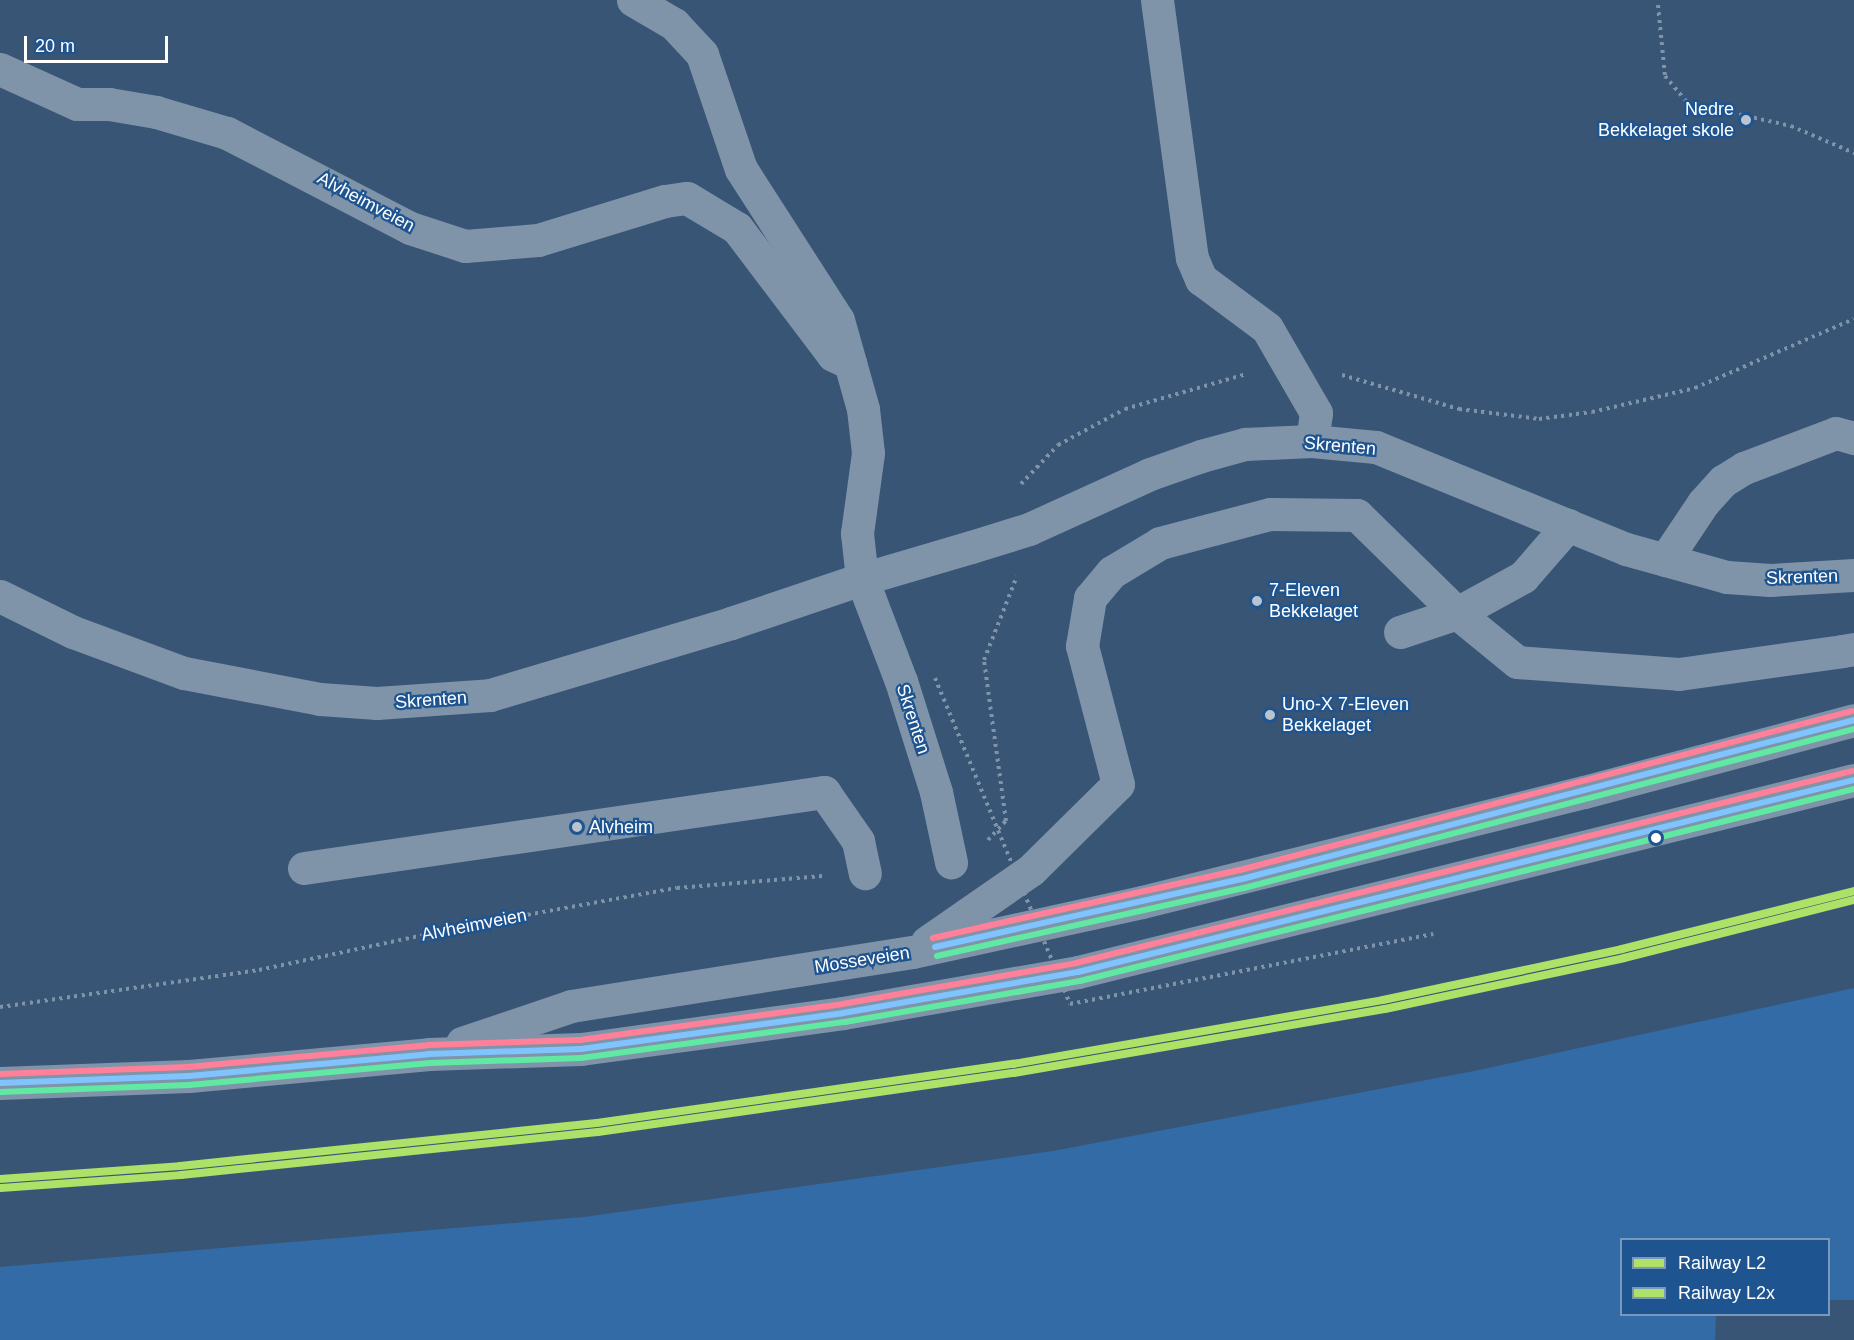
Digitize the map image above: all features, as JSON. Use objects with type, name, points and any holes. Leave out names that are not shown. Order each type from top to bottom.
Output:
[{"type":"highway","name":"Mosseveien","points":[[429,1054],[571,1006],[913,952],[1242,879],[1854,720]]},
{"type":"highway","name":"Mosseveien","points":[[0,1083],[189,1077],[429,1054],[581,1049],[843,1013],[1078,972],[1854,780]]},
{"type":"highway","points":[[913,952],[1031,870]]},
{"type":"street","points":[[633,0],[674,24],[702,54],[741,169],[838,320],[863,409],[868,453],[857,533],[862,579]]},
{"type":"street","points":[[1157,0],[1192,258],[1201,279],[1267,328],[1316,413],[1312,441]]},
{"type":"street","name":"Alvheimveien","points":[[0,69],[77,104],[109,104],[156,112],[227,133],[410,228],[465,246],[538,240],[665,201],[687,198],[737,228],[833,355],[850,363]]},
{"type":"street","points":[[1665,560],[1703,503],[1723,481],[1744,468],[1836,433],[1854,438]]},
{"type":"street","name":"Skrenten","points":[[0,596],[73,632],[184,673],[320,699],[377,703],[490,695],[731,623],[862,579],[1029,529],[1150,474],[1201,456],[1245,444],[1312,441],[1376,447],[1626,549],[1727,577],[1770,580],[1854,575]]},
{"type":"street","points":[[1031,870],[1118,784],[1082,646],[1090,598],[1112,572],[1160,543],[1270,514],[1357,515],[1457,613],[1516,662],[1569,668],[1679,674],[1848,650]]},
{"type":"street","points":[[1400,632],[1457,613],[1523,577],[1568,525]]},
{"type":"street","name":"Skrenten","points":[[862,579],[901,681],[932,780],[951,862]]},
{"type":"street","points":[[304,868],[824,792],[858,841],[864,873]]},
{"type":"path","points":[[1658,5],[1665,76],[1688,103],[1791,126],[1854,153]]},
{"type":"path","points":[[1017,488],[1058,446],[1125,409],[1162,396],[1290,365],[1366,380],[1480,414],[1539,419],[1592,412],[1695,388],[1854,319]]},
{"type":"path","points":[[951,862],[980,847],[1006,821],[984,660],[990,636],[1016,587],[1018,566]]},
{"type":"path","points":[[935,678],[1070,1004],[1433,934]]},
{"type":"path","name":"Alvheimveien","points":[[0,1007],[259,970],[476,924],[677,888],[864,873]]},
{"type":"shaded area","points":[[1854,988],[1854,1300],[1830,1300],[1830,1238],[1620,1238],[1620,1316],[1716,1316],[1715,1340],[0,1340],[0,1267],[584,1217],[1053,1151],[1474,1071]]},
{"type":"rail line","name":"L2","points":[[0,1179],[180,1166],[597,1123],[1013,1064],[1383,1000],[1622,949],[1854,891]]},
{"type":"rail line","name":"L2x","points":[[1,1188],[181,1175],[598,1132],[1014,1073],[1385,1009],[1624,958],[1854,900]]},
{"type":"transit line","points":[[933,938],[1240,870],[1852,711]]},
{"type":"transit line","points":[[935,947],[1242,879],[1854,720]]},
{"type":"transit line","points":[[937,956],[1244,888],[1854,729]]},
{"type":"transit line","points":[[0,1074],[188,1067],[428,1045],[580,1040],[842,1004],[1076,963],[1852,771]]},
{"type":"transit line","points":[[0,1083],[189,1076],[429,1054],[581,1049],[843,1013],[1078,972],[1854,780]]},
{"type":"transit line","points":[[0,1092],[189,1085],[430,1063],[581,1058],[845,1022],[1080,981],[1854,789]]},
{"type":"place","name":"Nedre Bekkelaget skole","points":[[1746,120]]},
{"type":"place","name":"7-Eleven Bekkelaget","points":[[1257,601]]},
{"type":"place","name":"Uno-X 7-Eleven Bekkelaget","points":[[1270,715]]},
{"type":"place","name":"Alvheim","points":[[577,827]]}]
